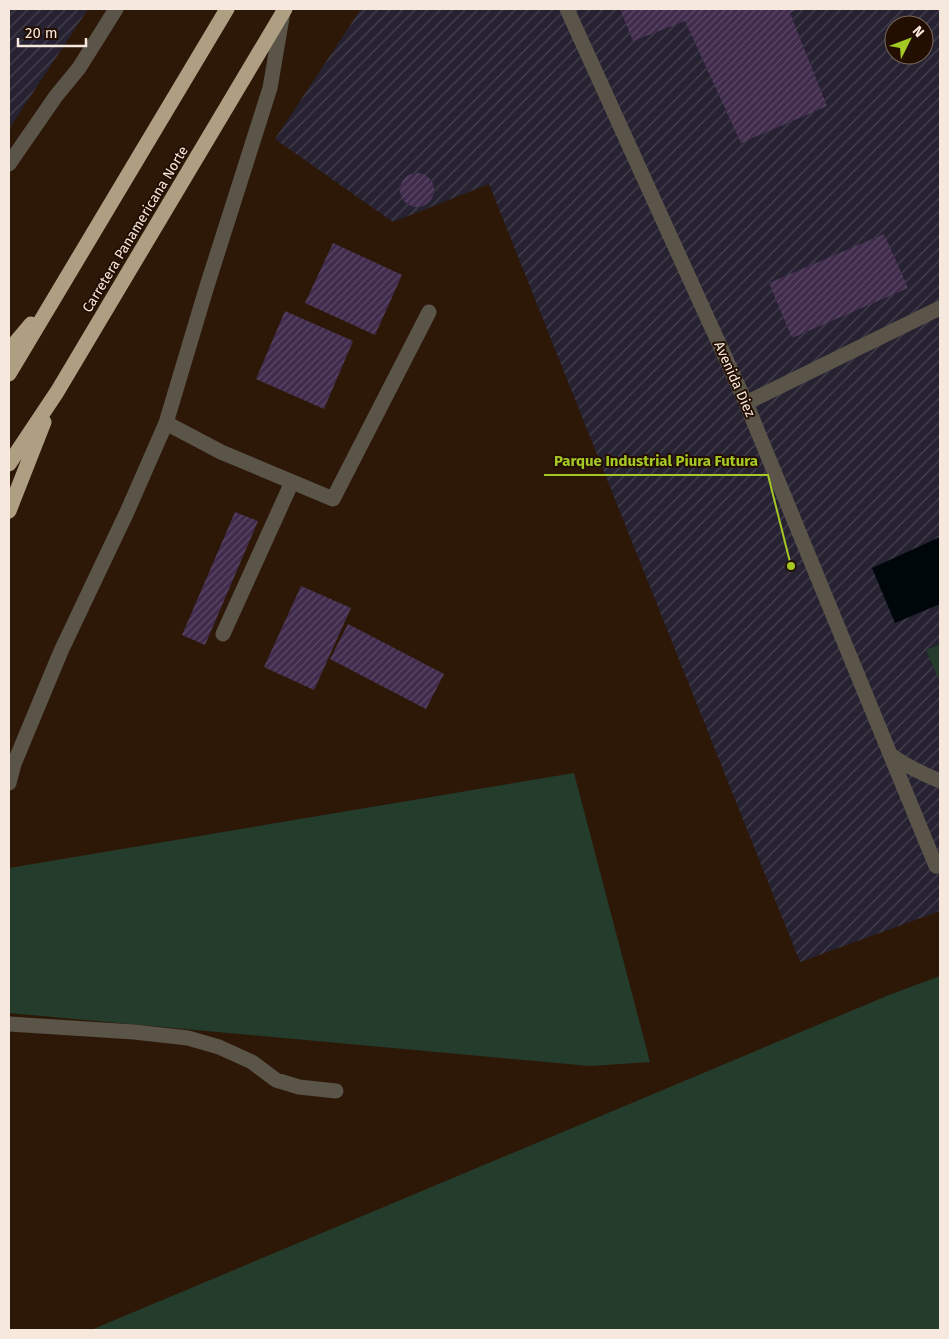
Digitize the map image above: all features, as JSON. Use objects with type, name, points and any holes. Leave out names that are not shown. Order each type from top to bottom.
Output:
[{"type":"highway","points":[[9,374],[227,9]]},
{"type":"highway","name":"Carretera Panamericana Norte","points":[[9,464],[57,392],[284,10]]},
{"type":"highway","points":[[9,350],[58,292]]},
{"type":"highway","points":[[9,511],[57,392]]},
{"type":"street","points":[[9,164],[56,96],[79,68],[116,9]]},
{"type":"street","name":"Avenida Diez","points":[[567,9],[746,403],[936,866]]},
{"type":"street","points":[[9,783],[14,764],[62,651],[166,424],[207,286],[270,88],[284,10]]},
{"type":"street","points":[[746,403],[940,308]]},
{"type":"street","points":[[166,424],[221,452],[333,500],[429,312]]},
{"type":"street","points":[[223,634],[292,482]]},
{"type":"street","points":[[891,755],[914,770],[940,781]]},
{"type":"street","points":[[924,835],[940,840]]},
{"type":"street","points":[[9,1024],[134,1032],[188,1038],[219,1048],[252,1062],[276,1080],[299,1087],[336,1091]]},
{"type":"path","points":[[939,1330],[940,1326]]},
{"type":"shaded area","points":[[9,9],[88,9],[9,129]]},
{"type":"shaded area","points":[[361,9],[940,9],[940,911],[800,962],[489,184],[393,222],[275,139]]},
{"type":"shaded area","points":[[940,537],[940,604],[895,623],[872,568]]},
{"type":"green space","points":[[940,644],[940,682],[926,650]]},
{"type":"green space","points":[[574,773],[650,1062],[590,1066],[9,1013],[9,868]]},
{"type":"green space","points":[[940,976],[940,1330],[91,1330],[889,995]]},
{"type":"building","points":[[620,9],[799,9],[790,13],[827,106],[741,143],[685,21],[633,41]]},
{"type":"building","points":[[417,173],[429,178],[434,190],[429,202],[417,207],[405,202],[400,190],[405,178]]},
{"type":"building","points":[[884,234],[908,288],[792,338],[769,283]]},
{"type":"building","points":[[333,243],[402,275],[375,335],[305,303]]},
{"type":"building","points":[[285,311],[353,341],[324,409],[256,379]]},
{"type":"building","points":[[235,512],[258,521],[205,645],[182,635]]},
{"type":"building","points":[[301,586],[351,608],[314,690],[264,667]]},
{"type":"building","points":[[348,624],[444,674],[426,709],[330,659]]},
{"type":"place","name":"Parque Industrial Piura Futura","points":[[791,566]]}]
